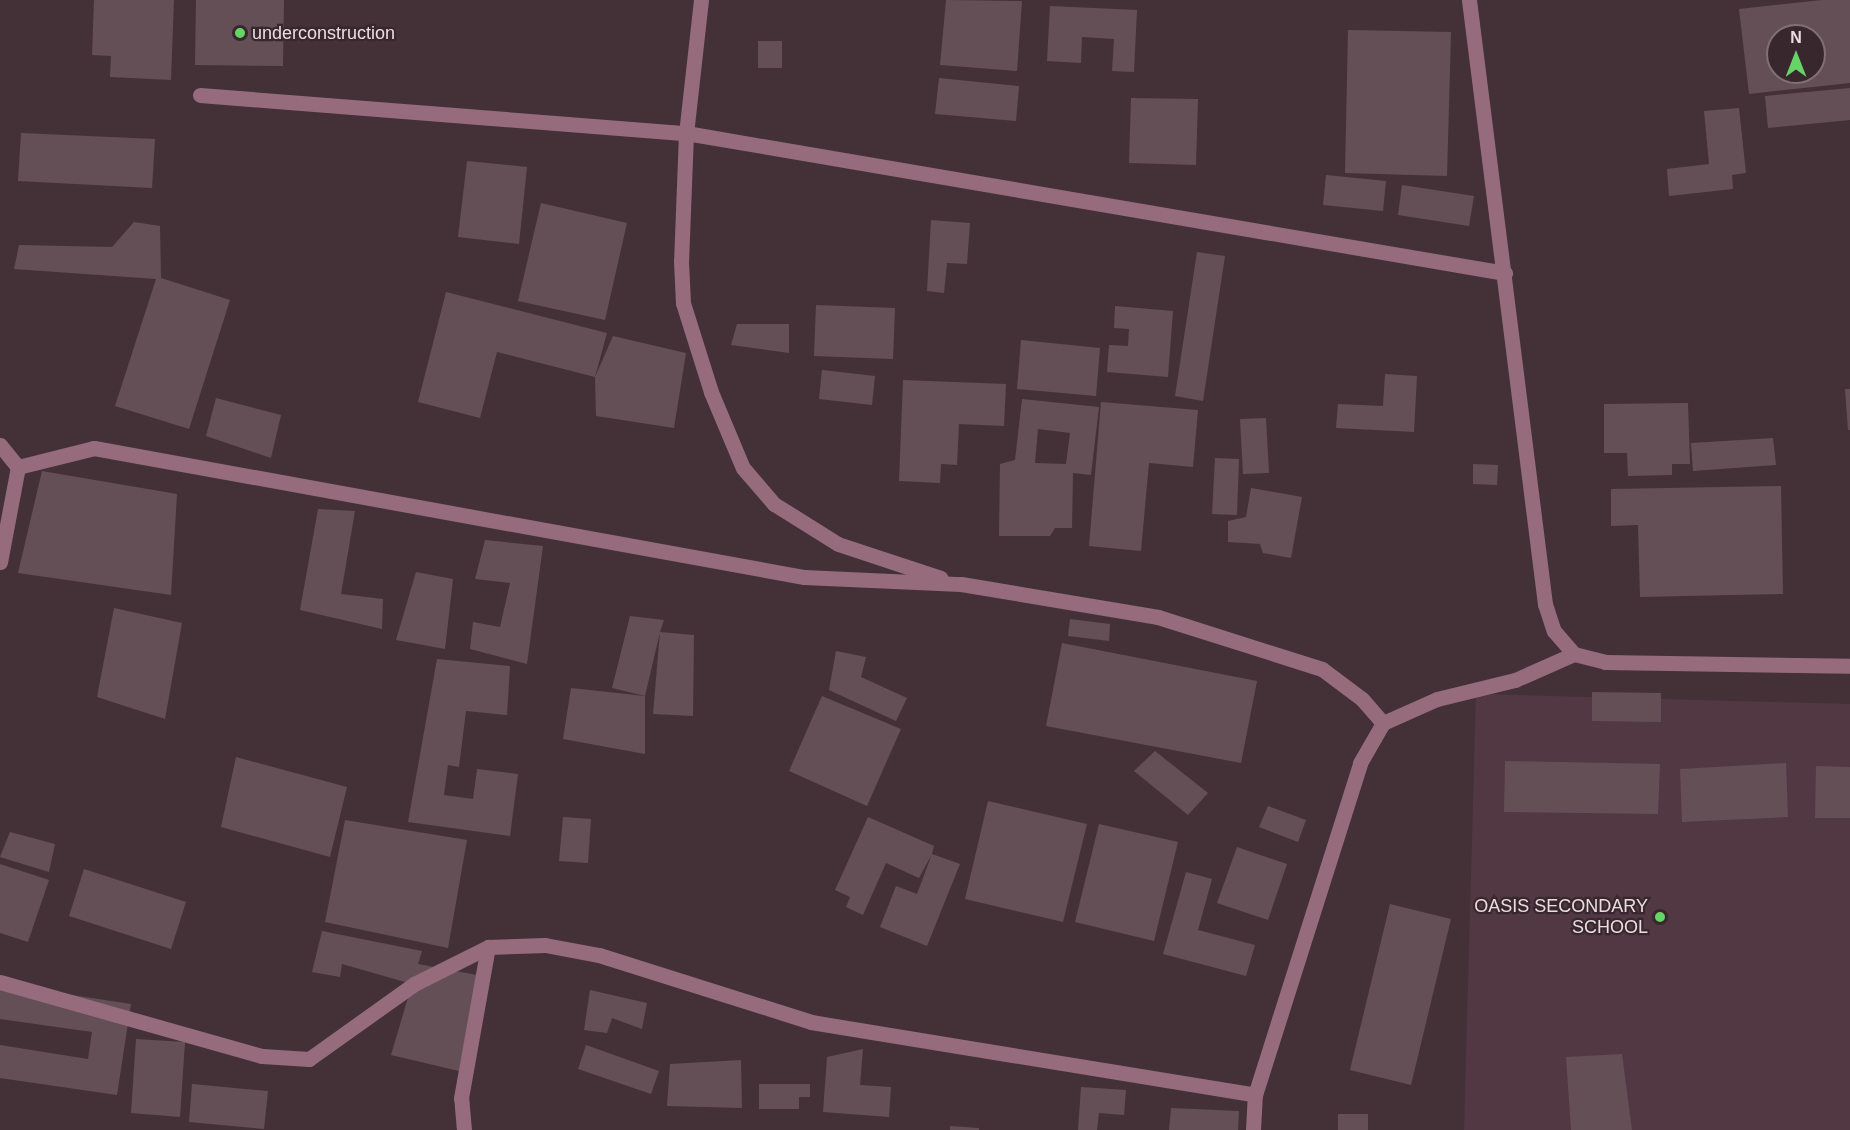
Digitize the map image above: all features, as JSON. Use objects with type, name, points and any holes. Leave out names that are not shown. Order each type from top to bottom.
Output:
[{"type":"street","points":[[701,0],[686,133],[683,303],[691,338],[743,468],[774,504],[838,544],[961,584]]},
{"type":"street","points":[[1469,0],[1545,604],[1554,631],[1574,654],[1605,662],[1641,665],[1850,666]]},
{"type":"street","points":[[200,94],[686,133],[1505,273]]},
{"type":"street","points":[[0,445],[18,467]]},
{"type":"street","points":[[0,464],[18,467],[94,448],[804,578],[961,584],[1158,617],[1322,669],[1362,699],[1383,723]]},
{"type":"street","points":[[0,562],[18,467]]},
{"type":"street","points":[[1253,1130],[1256,1095],[1360,763],[1383,723],[1437,699],[1515,680],[1574,654]]},
{"type":"street","points":[[0,982],[262,1056],[309,1059],[414,984],[488,947],[545,945],[599,956],[811,1022],[1256,1095]]},
{"type":"street","points":[[464,1130],[461,1098],[488,947]]},
{"type":"shaded area","name":"OASIS SECONDARY SCHOOL","points":[[1476,694],[1850,704],[1850,1130],[1464,1130]]},
{"type":"building","points":[[94,0],[174,0],[171,80],[110,77],[111,56],[92,55]]},
{"type":"building","name":"underconstruction","points":[[196,0],[284,0],[283,66],[195,65]]},
{"type":"building","points":[[946,0],[1022,1],[1017,71],[940,65]]},
{"type":"building","points":[[1822,0],[1850,0],[1850,83],[1749,94],[1739,9]]},
{"type":"building","points":[[1050,6],[1137,10],[1134,72],[1112,71],[1114,39],[1082,37],[1081,63],[1047,61]]},
{"type":"building","points":[[1348,30],[1451,32],[1447,176],[1345,173]]},
{"type":"building","points":[[758,41],[782,41],[782,68],[758,68]]},
{"type":"building","points":[[939,78],[1019,86],[1016,121],[935,114]]},
{"type":"building","points":[[1850,88],[1850,120],[1768,128],[1765,96]]},
{"type":"building","points":[[1131,98],[1198,99],[1196,165],[1129,163]]},
{"type":"building","points":[[1739,108],[1746,173],[1732,175],[1733,189],[1669,196],[1667,169],[1709,164],[1704,111]]},
{"type":"building","points":[[21,133],[155,139],[152,188],[18,181]]},
{"type":"building","points":[[467,161],[527,167],[519,244],[458,237]]},
{"type":"building","points":[[1326,175],[1386,181],[1383,211],[1323,205]]},
{"type":"building","points":[[1402,185],[1474,196],[1469,226],[1398,215]]},
{"type":"building","points":[[541,203],[627,223],[605,320],[518,301]]},
{"type":"building","points":[[931,220],[970,223],[967,264],[947,263],[944,293],[927,291]]},
{"type":"building","points":[[134,222],[160,226],[161,278],[230,300],[189,429],[115,406],[156,279],[14,269],[19,245],[112,247]]},
{"type":"building","points":[[1197,252],[1225,256],[1203,401],[1175,396]]},
{"type":"building","points":[[446,292],[607,333],[595,377],[497,352],[480,418],[418,402]]},
{"type":"building","points":[[816,305],[895,308],[893,359],[814,356]]},
{"type":"building","points":[[1115,306],[1173,311],[1168,377],[1107,372],[1109,345],[1128,346],[1129,329],[1114,328]]},
{"type":"building","points":[[737,324],[789,324],[789,353],[731,345]]},
{"type":"building","points":[[613,336],[686,353],[674,428],[596,416],[595,377]]},
{"type":"building","points":[[1021,340],[1100,348],[1096,396],[1017,389]]},
{"type":"building","points":[[822,370],[875,376],[872,405],[819,399]]},
{"type":"building","points":[[1385,374],[1417,376],[1414,432],[1336,428],[1338,404],[1383,406]]},
{"type":"building","points":[[903,380],[1006,384],[1004,426],[959,424],[957,465],[941,464],[940,483],[899,481]]},
{"type":"building","points":[[1845,389],[1850,389],[1850,430],[1848,430]]},
{"type":"building","points":[[216,398],[281,415],[271,458],[206,436]]},
{"type":"building","points":[[1022,399],[1099,407],[1091,475],[1073,473],[1072,528],[1055,528],[1050,536],[999,536],[1000,464],[1015,460]],"holes":[[[1038,429],[1070,433],[1066,464],[1035,463]]]},
{"type":"building","points":[[1101,402],[1198,410],[1193,467],[1149,463],[1141,551],[1089,546]]},
{"type":"building","points":[[1688,403],[1690,464],[1672,464],[1672,475],[1628,476],[1627,453],[1604,453],[1604,404]]},
{"type":"building","points":[[1266,418],[1269,473],[1243,474],[1240,419]]},
{"type":"building","points":[[1773,438],[1776,465],[1693,471],[1691,443]]},
{"type":"building","points":[[1215,458],[1239,459],[1237,515],[1212,514]]},
{"type":"building","points":[[1473,464],[1498,465],[1497,485],[1473,484]]},
{"type":"building","points":[[42,471],[177,494],[171,595],[18,573]]},
{"type":"building","points":[[1781,486],[1783,594],[1640,597],[1638,525],[1611,526],[1611,489]]},
{"type":"building","points":[[1251,488],[1302,497],[1291,558],[1263,553],[1260,544],[1228,542],[1228,521],[1246,517]]},
{"type":"building","points":[[318,509],[355,511],[341,594],[383,599],[382,629],[300,610]]},
{"type":"building","points":[[485,540],[543,546],[527,664],[470,649],[473,622],[500,627],[510,583],[475,579]]},
{"type":"building","points":[[416,572],[453,579],[445,649],[396,640]]},
{"type":"building","points":[[114,608],[182,623],[165,719],[97,697]]},
{"type":"building","points":[[630,616],[664,620],[645,696],[612,688]]},
{"type":"building","points":[[1070,619],[1110,624],[1109,641],[1068,636]]},
{"type":"building","points":[[660,632],[694,635],[693,716],[653,714]]},
{"type":"building","points":[[1062,643],[1257,681],[1241,763],[1046,726]]},
{"type":"building","points":[[836,651],[866,657],[861,677],[907,698],[896,721],[829,690]]},
{"type":"building","points":[[437,659],[510,666],[507,715],[466,711],[459,767],[448,765],[444,795],[473,799],[477,769],[518,774],[510,836],[408,822]]},
{"type":"building","points":[[571,688],[645,696],[645,754],[563,739]]},
{"type":"building","points":[[1592,692],[1661,693],[1661,722],[1592,721]]},
{"type":"building","points":[[822,696],[901,729],[867,806],[789,771]]},
{"type":"building","points":[[1155,751],[1208,793],[1188,815],[1134,771]]},
{"type":"building","points":[[236,757],[347,787],[330,857],[221,827]]},
{"type":"building","points":[[1505,761],[1660,764],[1658,814],[1504,812]]},
{"type":"building","points":[[1786,763],[1788,817],[1682,822],[1680,769]]},
{"type":"building","points":[[1816,766],[1850,767],[1850,818],[1815,818]]},
{"type":"building","points":[[988,801],[1087,824],[1063,922],[965,899]]},
{"type":"building","points":[[1268,806],[1306,820],[1298,842],[1259,827]]},
{"type":"building","points":[[563,817],[591,819],[588,863],[559,861]]},
{"type":"building","points":[[868,817],[934,846],[919,878],[886,863],[863,915],[846,907],[850,897],[835,890]]},
{"type":"building","points":[[345,820],[467,840],[448,948],[325,922]]},
{"type":"building","points":[[1099,824],[1178,842],[1154,941],[1075,922]]},
{"type":"building","points":[[10,832],[55,844],[49,872],[0,857]]},
{"type":"building","points":[[1237,847],[1287,864],[1268,920],[1217,903]]},
{"type":"building","points":[[932,854],[960,864],[927,946],[880,927],[896,886],[917,894]]},
{"type":"building","points":[[0,864],[49,880],[28,942],[0,933]]},
{"type":"building","points":[[84,869],[186,902],[171,949],[69,916]]},
{"type":"building","points":[[1186,872],[1212,879],[1198,930],[1255,945],[1246,976],[1163,954]]},
{"type":"building","points":[[1390,904],[1451,919],[1411,1085],[1350,1070]]},
{"type":"building","points":[[322,931],[422,951],[418,964],[477,975],[459,1071],[391,1055],[412,984],[342,964],[340,977],[312,972]]},
{"type":"building","points":[[0,984],[131,1004],[117,1095],[0,1078],[0,1045],[88,1059],[92,1032],[0,1019]]},
{"type":"building","points":[[590,990],[647,1003],[642,1029],[612,1018],[607,1033],[584,1030]]},
{"type":"building","points":[[136,1039],[185,1042],[180,1117],[131,1113]]},
{"type":"building","points":[[586,1045],[659,1071],[651,1094],[578,1069]]},
{"type":"building","points":[[863,1049],[860,1085],[891,1087],[889,1117],[823,1112],[827,1057]]},
{"type":"building","points":[[1622,1054],[1632,1130],[1571,1130],[1566,1057]]},
{"type":"building","points":[[741,1060],[742,1108],[667,1106],[670,1064]]},
{"type":"building","points":[[192,1084],[268,1091],[264,1129],[189,1122]]},
{"type":"building","points":[[759,1084],[810,1084],[810,1097],[799,1097],[799,1109],[759,1109]]},
{"type":"building","points":[[1081,1087],[1126,1090],[1124,1115],[1099,1113],[1097,1130],[1078,1130]]},
{"type":"building","points":[[1171,1108],[1239,1111],[1238,1130],[1169,1130]]},
{"type":"building","points":[[1338,1114],[1368,1114],[1368,1130],[1338,1130]]},
{"type":"building","points":[[950,1126],[979,1128],[979,1130],[950,1130]]},
{"type":"place","name":"underconstruction","points":[[240,33]]},
{"type":"place","name":"OASIS SECONDARY SCHOOL","points":[[1660,917]]}]
